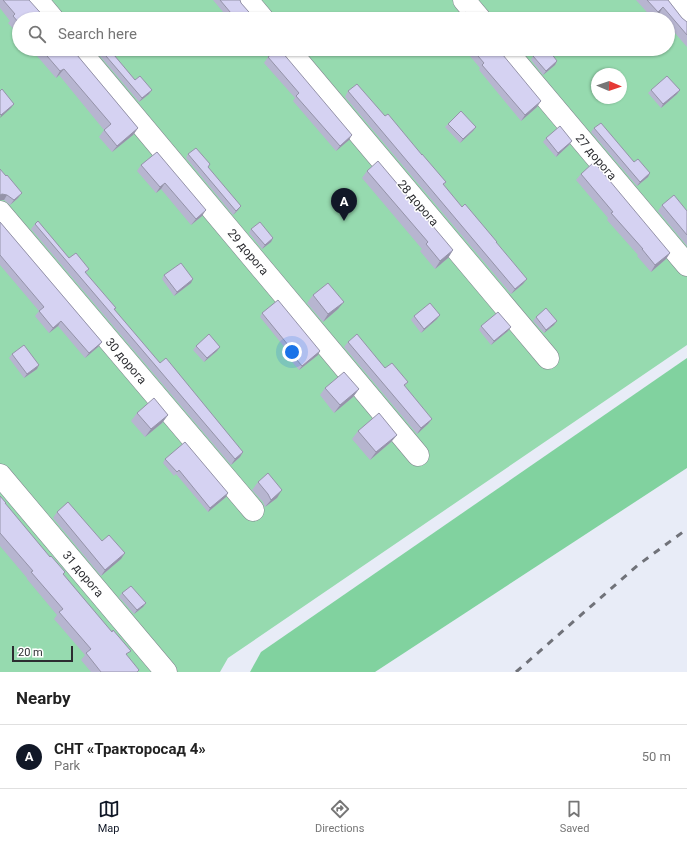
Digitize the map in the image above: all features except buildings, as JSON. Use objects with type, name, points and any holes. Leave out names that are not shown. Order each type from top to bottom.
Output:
[{"type":"lane","points":[[37,0],[47,12]]},
{"type":"lane","points":[[247,0],[257,12]]},
{"type":"lane","points":[[464,0],[474,12]]},
{"type":"lane","points":[[673,0],[687,16]]},
{"type":"lane","name":"29 дорога","points":[[84,56],[418,455]]},
{"type":"lane","name":"28 дорога","points":[[294,56],[548,358]]},
{"type":"lane","name":"27 дорога","points":[[511,56],[687,265]]},
{"type":"lane","name":"30 дорога","points":[[0,212],[252,510]]},
{"type":"lane","name":"31 дорога","points":[[0,475],[166,672]]},
{"type":"green space","points":[[0,0],[687,0],[687,345],[228,658],[220,672],[0,672]]},
{"type":"green space","points":[[687,358],[687,468],[375,672],[250,672],[261,652]]},
{"type":"railway","points":[[516,672],[638,565],[687,529]]},
{"type":"place","name":"СНТ «Тракторосад 4»","points":[[344,221]]}]
